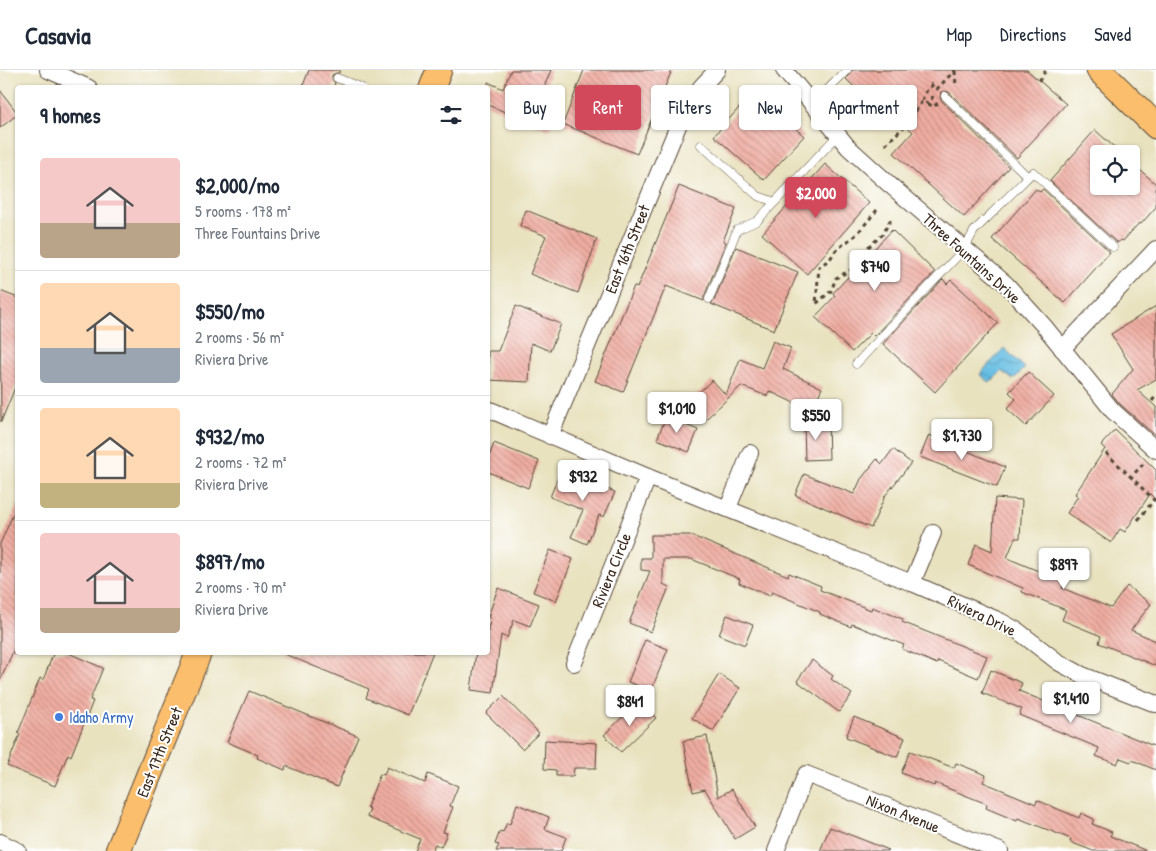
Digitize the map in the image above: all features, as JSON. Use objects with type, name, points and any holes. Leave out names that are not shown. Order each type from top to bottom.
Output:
[{"type":"main road","points":[[433,85],[439,70]]},
{"type":"main road","points":[[1099,70],[1156,126]]},
{"type":"main road","name":"East 17th Street","points":[[118,851],[198,655]]},
{"type":"street","points":[[48,70],[82,85]]},
{"type":"street","name":"East 16th Street","points":[[550,436],[680,121],[701,87],[717,70]]},
{"type":"street","name":"Three Fountains Drive","points":[[784,70],[811,104]]},
{"type":"street","name":"Three Fountains Drive","points":[[834,130],[890,185],[1006,284],[1044,326],[1113,410],[1153,453]]},
{"type":"street","points":[[1062,349],[1156,249]]},
{"type":"street","name":"Riviera Drive","points":[[490,410],[648,477],[912,583],[1000,621],[1018,631],[1058,662],[1082,676],[1156,704]]},
{"type":"street","points":[[728,508],[750,453]]},
{"type":"street","name":"Riviera Circle","points":[[574,663],[648,477]]},
{"type":"street","points":[[912,583],[933,533]]},
{"type":"street","name":"Nixon Avenue","points":[[776,851],[806,774],[1000,851]]},
{"type":"street","points":[[0,842],[18,851]]},
{"type":"lane","points":[[832,85],[847,70]]},
{"type":"lane","points":[[337,78],[354,85]]},
{"type":"lane","points":[[945,96],[1028,177]]},
{"type":"lane","points":[[709,299],[737,230],[757,221],[838,135]]},
{"type":"lane","points":[[701,145],[758,196],[775,202]]},
{"type":"lane","points":[[856,364],[965,248],[974,231],[1033,172],[1113,248]]},
{"type":"path","points":[[917,110],[924,94],[931,85],[937,88],[955,70]]},
{"type":"path","points":[[955,70],[956,87]]},
{"type":"path","points":[[1039,80],[1046,70]]},
{"type":"path","points":[[922,102],[929,104]]},
{"type":"path","points":[[885,146],[901,130]]},
{"type":"path","points":[[877,210],[856,234],[819,267],[816,304],[831,292],[836,278],[858,266],[864,258],[866,249],[882,235],[892,217]]},
{"type":"path","points":[[1152,401],[1156,396]]},
{"type":"path","points":[[1106,453],[1154,500],[1138,520]]},
{"type":"path","points":[[1131,477],[1153,453]]},
{"type":"water","points":[[1004,348],[1025,368],[1013,380],[1002,371],[990,383],[980,374]]},
{"type":"building","points":[[309,70],[340,70],[339,73],[332,75],[334,85],[303,85]]},
{"type":"building","points":[[511,70],[551,70],[545,85],[505,85],[505,112],[490,106],[490,85],[488,85],[488,82],[503,89]]},
{"type":"building","points":[[584,70],[672,70],[666,85],[651,85],[651,120],[637,154],[578,130],[641,130],[641,85],[578,85]]},
{"type":"building","points":[[852,70],[1027,70],[1066,104],[1017,158],[949,92],[941,92],[941,100],[1009,167],[964,217],[894,153],[913,132],[911,130],[917,130],[917,85],[852,85],[846,79]]},
{"type":"building","points":[[0,90],[15,110],[15,116],[0,128]]},
{"type":"building","points":[[575,93],[575,129],[565,125],[565,119]]},
{"type":"building","points":[[739,108],[739,130],[797,130],[804,136],[764,180],[714,136],[719,130],[729,130],[729,119]]},
{"type":"building","points":[[1095,130],[1112,145],[1090,145],[1090,195],[1140,195],[1140,170],[1156,184],[1156,207],[1123,241],[1121,240],[1117,243],[1050,181]]},
{"type":"building","points":[[825,164],[869,203],[807,274],[762,234]]},
{"type":"building","points":[[679,186],[736,209],[723,241],[726,242],[704,301],[666,286],[623,392],[595,381],[634,286],[637,288]]},
{"type":"building","points":[[1036,189],[1040,192],[1043,189],[1110,252],[1065,303],[992,239]]},
{"type":"building","points":[[526,210],[597,239],[578,293],[530,274],[546,236],[520,226]]},
{"type":"building","points":[[892,230],[935,272],[874,336],[871,333],[852,352],[815,317],[835,296],[833,293]]},
{"type":"building","points":[[736,247],[798,272],[774,330],[711,304],[714,301]]},
{"type":"building","points":[[943,279],[947,284],[951,280],[998,323],[935,392],[883,344]]},
{"type":"building","points":[[0,291],[15,297],[15,387],[1,422]]},
{"type":"building","points":[[516,306],[561,324],[550,351],[531,343],[529,382],[490,380],[490,351],[498,351]]},
{"type":"building","points":[[1156,306],[1156,379],[1137,390],[1156,407],[1156,436],[1120,404],[1112,394],[1133,369],[1111,334]]},
{"type":"building","points":[[773,341],[791,348],[783,369],[822,388],[811,411],[769,391],[767,396],[741,386],[704,421],[687,404],[712,380],[726,395],[740,359],[762,368]]},
{"type":"building","points":[[1028,372],[1054,396],[1026,426],[1007,409],[1016,399],[1009,392]]},
{"type":"building","points":[[666,417],[698,430],[689,452],[657,439]]},
{"type":"building","points":[[828,422],[829,459],[805,460],[804,423]]},
{"type":"building","points":[[1115,430],[1156,470],[1156,500],[1150,494],[1125,532],[1120,529],[1111,543],[1067,513],[1078,496],[1075,494],[1105,449],[1101,445]]},
{"type":"building","points":[[929,435],[1005,467],[997,487],[920,457]]},
{"type":"building","points":[[494,443],[539,461],[528,488],[490,473],[490,454]]},
{"type":"building","points":[[893,449],[911,463],[885,496],[871,528],[795,495],[804,474],[854,494],[861,479],[877,459],[882,464]]},
{"type":"building","points":[[561,470],[615,492],[604,517],[599,515],[587,544],[571,537],[583,510],[550,497]]},
{"type":"building","points":[[995,498],[1022,500],[1020,538],[1015,538],[1007,558],[1065,582],[1062,588],[1111,608],[1127,586],[1151,604],[1131,630],[1156,641],[1156,666],[1099,643],[1101,636],[1062,620],[1066,610],[1022,592],[1023,588],[968,565],[976,544],[992,551]]},
{"type":"building","points":[[15,510],[15,647],[0,681],[0,544]]},
{"type":"building","points":[[651,535],[690,535],[788,576],[789,573],[821,586],[820,590],[871,610],[872,607],[903,619],[902,622],[987,656],[978,678],[938,661],[937,664],[902,649],[904,645],[852,624],[851,627],[772,592],[770,596],[739,583],[740,579],[691,559],[663,559],[663,584],[669,587],[651,632],[629,623],[650,571],[641,570],[641,558],[651,558]]},
{"type":"building","points":[[550,550],[573,559],[556,601],[533,592]]},
{"type":"building","points":[[498,588],[539,604],[530,626],[514,620],[507,638],[501,635],[493,693],[471,690],[476,655],[490,655],[490,611]]},
{"type":"building","points":[[727,615],[753,625],[745,645],[719,635]]},
{"type":"building","points":[[645,640],[668,649],[651,691],[628,682]]},
{"type":"building","points":[[53,655],[73,655],[103,668],[90,700],[93,701],[71,756],[68,754],[55,786],[7,766],[40,678],[43,680]]},
{"type":"building","points":[[287,655],[432,655],[408,715],[366,698],[369,689]]},
{"type":"building","points":[[812,660],[833,676],[831,679],[852,694],[839,712],[797,681]]},
{"type":"building","points":[[991,670],[1022,683],[1019,691],[1156,747],[1156,770],[1132,760],[1131,762],[1120,758],[1117,764],[1096,756],[1099,748],[1019,715],[1022,709],[982,693]]},
{"type":"building","points":[[719,674],[740,688],[713,731],[692,718]]},
{"type":"building","points":[[249,691],[358,736],[337,787],[286,766],[285,770],[257,758],[258,755],[227,742]]},
{"type":"building","points":[[503,696],[539,733],[522,749],[486,713]]},
{"type":"building","points":[[639,701],[656,718],[621,752],[604,735]]},
{"type":"building","points":[[854,717],[905,738],[897,757],[846,737]]},
{"type":"building","points":[[707,736],[718,797],[732,789],[755,827],[735,839],[705,789],[693,792],[683,741]]},
{"type":"building","points":[[545,740],[597,743],[596,768],[574,768],[573,776],[556,776],[556,770],[544,769]]},
{"type":"building","points":[[910,751],[954,768],[956,763],[986,775],[983,782],[1036,804],[1037,800],[1079,818],[1081,813],[1094,819],[1092,824],[1112,832],[1110,836],[1147,851],[1093,851],[1070,842],[1071,839],[1018,818],[1017,821],[986,808],[987,804],[935,783],[934,786],[901,773]]},
{"type":"building","points":[[387,767],[425,783],[428,774],[458,786],[450,806],[453,807],[443,832],[447,833],[441,847],[435,844],[432,851],[415,851],[420,839],[367,817],[370,809],[367,807],[380,774],[384,775]]},
{"type":"building","points":[[517,804],[549,817],[545,829],[566,837],[561,851],[496,851],[499,845],[495,844],[500,831],[503,832],[507,823],[510,824]]},
{"type":"building","points":[[830,827],[889,850],[820,851]]},
{"type":"place","name":"Idaho Army","points":[[59,717]]}]
